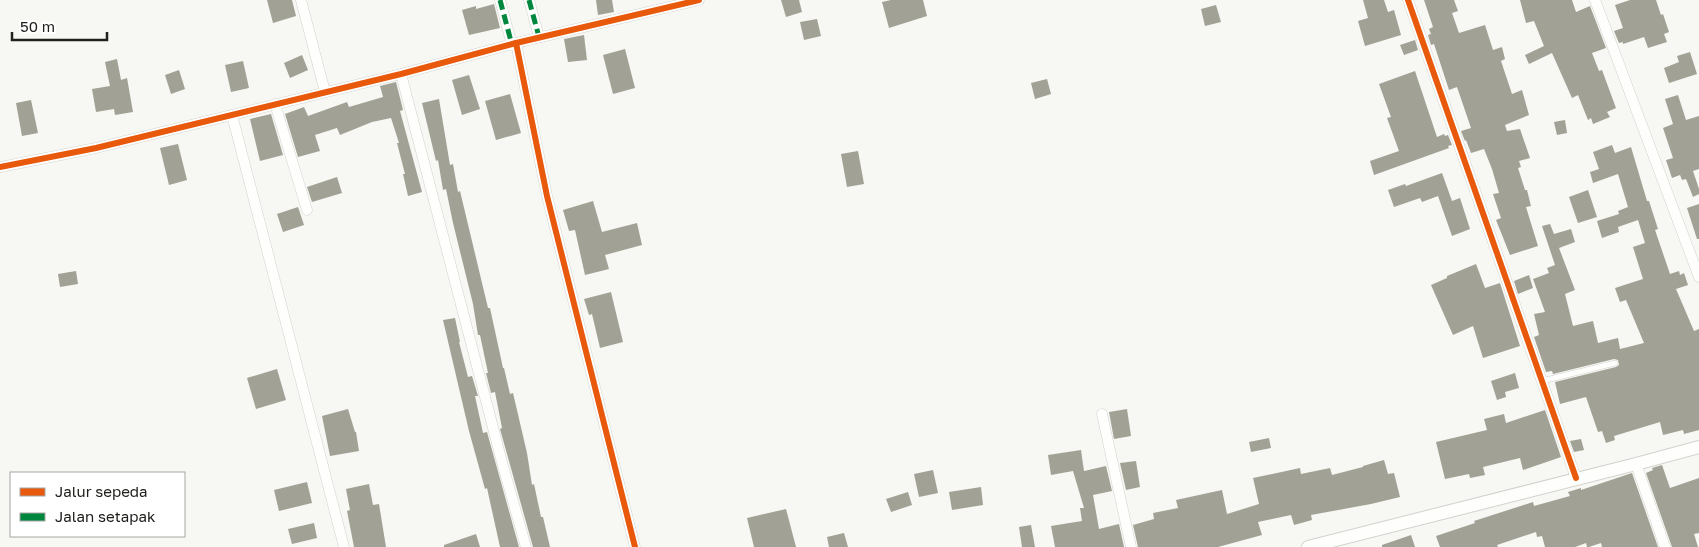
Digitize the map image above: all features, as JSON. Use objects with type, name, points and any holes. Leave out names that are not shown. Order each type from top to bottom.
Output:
[{"type":"street","points":[[301,0],[325,92]]},
{"type":"street","points":[[500,0],[514,44],[547,196],[635,547]]},
{"type":"street","points":[[529,0],[539,37]]},
{"type":"street","points":[[0,167],[96,148],[402,74],[539,37],[699,0]]},
{"type":"street","points":[[1408,0],[1576,478]]},
{"type":"street","points":[[1595,0],[1699,277]]},
{"type":"street","points":[[402,74],[526,547]]},
{"type":"street","points":[[275,104],[307,210]]},
{"type":"street","points":[[232,115],[344,547]]},
{"type":"street","points":[[1102,414],[1131,547]]},
{"type":"street","points":[[1308,547],[1327,545],[1699,447]]},
{"type":"street","points":[[1636,464],[1665,547]]},
{"type":"lane","points":[[1542,381],[1615,363]]},
{"type":"building","points":[[267,0],[292,0],[296,16],[273,23]]},
{"type":"building","points":[[596,0],[612,0],[614,12],[598,15]]},
{"type":"building","points":[[781,0],[799,0],[802,12],[786,17]]},
{"type":"building","points":[[891,0],[923,0],[927,16],[889,28],[882,2]]},
{"type":"building","points":[[1363,0],[1384,0],[1388,12],[1394,10],[1401,35],[1365,46],[1358,21],[1368,18]]},
{"type":"building","points":[[1424,0],[1454,0],[1458,11],[1452,13],[1459,33],[1485,25],[1493,50],[1502,47],[1505,59],[1501,61],[1512,94],[1522,90],[1529,115],[1505,125],[1507,131],[1520,129],[1530,158],[1519,161],[1521,167],[1518,168],[1525,190],[1527,190],[1531,206],[1526,207],[1538,246],[1510,255],[1496,220],[1501,218],[1493,194],[1499,193],[1492,169],[1484,149],[1471,153],[1465,141],[1461,131],[1471,128],[1457,87],[1449,90],[1434,44],[1431,45],[1428,35],[1431,34],[1429,29],[1433,27]]},
{"type":"building","points":[[1520,0],[1572,0],[1576,12],[1590,6],[1606,48],[1592,53],[1599,71],[1602,70],[1616,108],[1607,112],[1610,117],[1593,124],[1591,118],[1588,120],[1578,95],[1572,98],[1552,53],[1529,64],[1525,55],[1544,46],[1534,21],[1526,23]]},
{"type":"building","points":[[1630,0],[1656,0],[1669,32],[1664,34],[1667,42],[1648,48],[1644,37],[1623,44],[1623,42],[1619,43],[1614,31],[1623,28],[1615,5]]},
{"type":"building","points":[[494,4],[500,28],[469,35],[462,10],[476,6],[476,9]]},
{"type":"building","points":[[1216,5],[1221,22],[1205,26],[1201,9]]},
{"type":"building","points":[[817,19],[821,36],[804,40],[800,22]]},
{"type":"building","points":[[584,35],[587,60],[568,62],[564,39]]},
{"type":"building","points":[[1415,40],[1418,50],[1404,55],[1400,45]]},
{"type":"building","points":[[625,49],[635,88],[613,94],[603,55]]},
{"type":"building","points":[[1690,52],[1697,74],[1669,83],[1664,68],[1679,62],[1677,56]]},
{"type":"building","points":[[302,55],[308,70],[290,78],[284,63]]},
{"type":"building","points":[[117,59],[121,80],[127,78],[133,112],[115,115],[114,109],[96,112],[92,89],[110,86],[105,62]]},
{"type":"building","points":[[243,61],[249,88],[231,92],[225,65]]},
{"type":"building","points":[[179,70],[185,89],[171,94],[165,75]]},
{"type":"building","points":[[1415,71],[1437,137],[1444,134],[1445,136],[1448,135],[1452,145],[1448,146],[1449,148],[1374,175],[1370,161],[1399,151],[1387,118],[1391,117],[1379,84]]},
{"type":"building","points":[[469,75],[480,109],[462,115],[452,80]]},
{"type":"building","points":[[1047,79],[1051,94],[1035,99],[1031,83]]},
{"type":"building","points":[[396,82],[403,110],[400,111],[422,192],[408,196],[403,174],[405,174],[397,143],[399,143],[391,118],[372,122],[340,135],[337,128],[315,135],[320,151],[298,157],[285,114],[304,107],[308,116],[347,102],[349,107],[383,97],[380,86]]},
{"type":"building","points":[[510,94],[521,133],[496,140],[485,101]]},
{"type":"building","points":[[1678,95],[1686,120],[1699,116],[1699,169],[1693,171],[1699,194],[1693,197],[1686,179],[1682,180],[1680,175],[1672,178],[1666,160],[1673,158],[1663,128],[1673,124],[1665,99]]},
{"type":"building","points":[[439,99],[450,165],[453,164],[458,192],[460,191],[510,394],[513,393],[527,453],[532,485],[534,484],[550,547],[533,547],[500,429],[502,428],[495,392],[491,393],[486,373],[488,373],[480,335],[478,335],[473,304],[446,189],[443,190],[438,160],[436,161],[422,103]]},
{"type":"building","points":[[31,100],[38,133],[22,136],[16,103]]},
{"type":"building","points":[[271,114],[283,155],[260,161],[250,119]]},
{"type":"building","points":[[1565,120],[1567,133],[1557,135],[1554,122]]},
{"type":"building","points":[[178,144],[187,180],[169,185],[160,148]]},
{"type":"building","points":[[1612,145],[1615,153],[1631,147],[1647,201],[1649,201],[1658,229],[1655,230],[1670,274],[1679,271],[1680,275],[1684,273],[1688,285],[1676,289],[1694,331],[1699,329],[1699,430],[1684,434],[1683,430],[1663,435],[1660,422],[1614,436],[1615,440],[1606,443],[1602,431],[1598,432],[1586,397],[1560,404],[1555,382],[1616,367],[1619,365],[1618,360],[1614,359],[1553,374],[1552,371],[1546,372],[1534,337],[1539,335],[1534,314],[1545,312],[1533,279],[1549,273],[1547,268],[1555,265],[1542,226],[1550,224],[1554,234],[1571,229],[1575,242],[1559,248],[1575,290],[1565,294],[1573,326],[1593,321],[1598,343],[1618,338],[1620,349],[1644,343],[1626,300],[1620,302],[1615,288],[1643,279],[1633,247],[1645,243],[1638,220],[1618,227],[1619,232],[1602,238],[1597,221],[1619,214],[1618,211],[1628,207],[1618,174],[1593,183],[1590,172],[1599,169],[1593,152]]},
{"type":"building","points":[[858,151],[864,184],[847,187],[841,154]]},
{"type":"building","points":[[1442,173],[1452,201],[1460,198],[1470,229],[1452,236],[1438,196],[1422,202],[1420,198],[1394,207],[1388,190],[1405,184],[1406,186]]},
{"type":"building","points":[[337,177],[342,193],[312,202],[307,187]]},
{"type":"building","points":[[1588,190],[1597,217],[1578,223],[1569,197]]},
{"type":"building","points":[[593,201],[602,232],[637,223],[642,245],[605,255],[609,269],[585,275],[575,230],[569,231],[563,210]]},
{"type":"building","points":[[1699,204],[1699,239],[1697,239],[1687,208]]},
{"type":"building","points":[[298,207],[304,225],[283,232],[277,214]]},
{"type":"building","points":[[1476,264],[1485,288],[1500,283],[1520,346],[1483,358],[1473,326],[1453,335],[1431,285]]},
{"type":"building","points":[[76,271],[78,284],[60,287],[58,274]]},
{"type":"building","points":[[1529,275],[1533,288],[1518,294],[1514,281]]},
{"type":"building","points":[[611,292],[623,342],[600,348],[592,314],[589,315],[584,299]]},
{"type":"building","points":[[455,318],[468,377],[472,376],[478,396],[475,396],[483,433],[487,432],[519,547],[500,547],[487,488],[485,489],[469,431],[443,320]]},
{"type":"building","points":[[277,369],[286,400],[256,409],[247,378]]},
{"type":"building","points":[[1515,373],[1519,388],[1505,392],[1506,397],[1497,400],[1491,381]]},
{"type":"building","points":[[348,409],[356,432],[359,451],[330,456],[322,416]]},
{"type":"building","points":[[1127,409],[1131,436],[1114,439],[1109,412]]},
{"type":"building","points":[[1545,410],[1561,457],[1523,470],[1520,458],[1483,467],[1485,475],[1470,478],[1469,474],[1445,479],[1436,442],[1487,430],[1484,419],[1504,414],[1506,423]]},
{"type":"building","points":[[1269,438],[1271,448],[1251,452],[1249,442]]},
{"type":"building","points":[[1581,439],[1584,450],[1574,452],[1570,441]]},
{"type":"building","points":[[1081,450],[1084,471],[1106,466],[1112,491],[1093,495],[1099,529],[1119,524],[1124,547],[1055,547],[1051,526],[1082,521],[1080,508],[1084,508],[1073,471],[1051,475],[1048,455]]},
{"type":"building","points":[[1384,460],[1388,474],[1394,473],[1400,497],[1311,515],[1312,520],[1294,525],[1291,515],[1258,522],[1262,535],[1218,547],[1138,547],[1133,525],[1154,519],[1153,513],[1178,508],[1176,500],[1222,490],[1227,514],[1259,504],[1253,478],[1300,468],[1301,474],[1330,468],[1332,475]]},
{"type":"building","points":[[1136,461],[1140,487],[1126,490],[1120,463]]},
{"type":"building","points":[[1662,465],[1670,488],[1699,478],[1699,533],[1694,534],[1698,547],[1672,547],[1646,473],[1653,470],[1652,468]]},
{"type":"building","points":[[933,470],[938,493],[919,497],[914,474]]},
{"type":"building","points":[[1632,473],[1658,547],[1602,547],[1601,543],[1587,547],[1586,543],[1575,547],[1545,547],[1542,536],[1537,537],[1536,532],[1497,545],[1498,547],[1440,547],[1436,536],[1475,523],[1474,521],[1533,502],[1534,506],[1570,496],[1568,492],[1581,488],[1581,490]]},
{"type":"building","points":[[307,482],[312,503],[279,511],[274,490]]},
{"type":"building","points":[[369,484],[373,505],[379,504],[386,547],[354,547],[347,511],[350,510],[346,489]]},
{"type":"building","points":[[981,487],[983,505],[952,510],[949,492]]},
{"type":"building","points":[[908,492],[912,505],[891,512],[886,499]]},
{"type":"building","points":[[786,509],[796,547],[754,547],[747,518]]},
{"type":"building","points":[[314,523],[317,538],[292,544],[288,529]]},
{"type":"building","points":[[1031,525],[1035,547],[1022,547],[1019,527]]},
{"type":"building","points":[[844,533],[848,547],[829,547],[827,537]]},
{"type":"building","points":[[476,534],[480,547],[444,547],[444,545]]},
{"type":"building","points":[[1411,535],[1415,547],[1382,547],[1382,545]]},
{"type":"marked path","points":[[500,0],[512,45]]},
{"type":"marked path","points":[[529,0],[539,37]]},
{"type":"cycle path","points":[[0,167],[96,148],[401,74],[516,43],[699,0]]},
{"type":"cycle path","points":[[1408,0],[1576,478]]},
{"type":"cycle path","points":[[516,43],[547,196],[635,547]]}]
